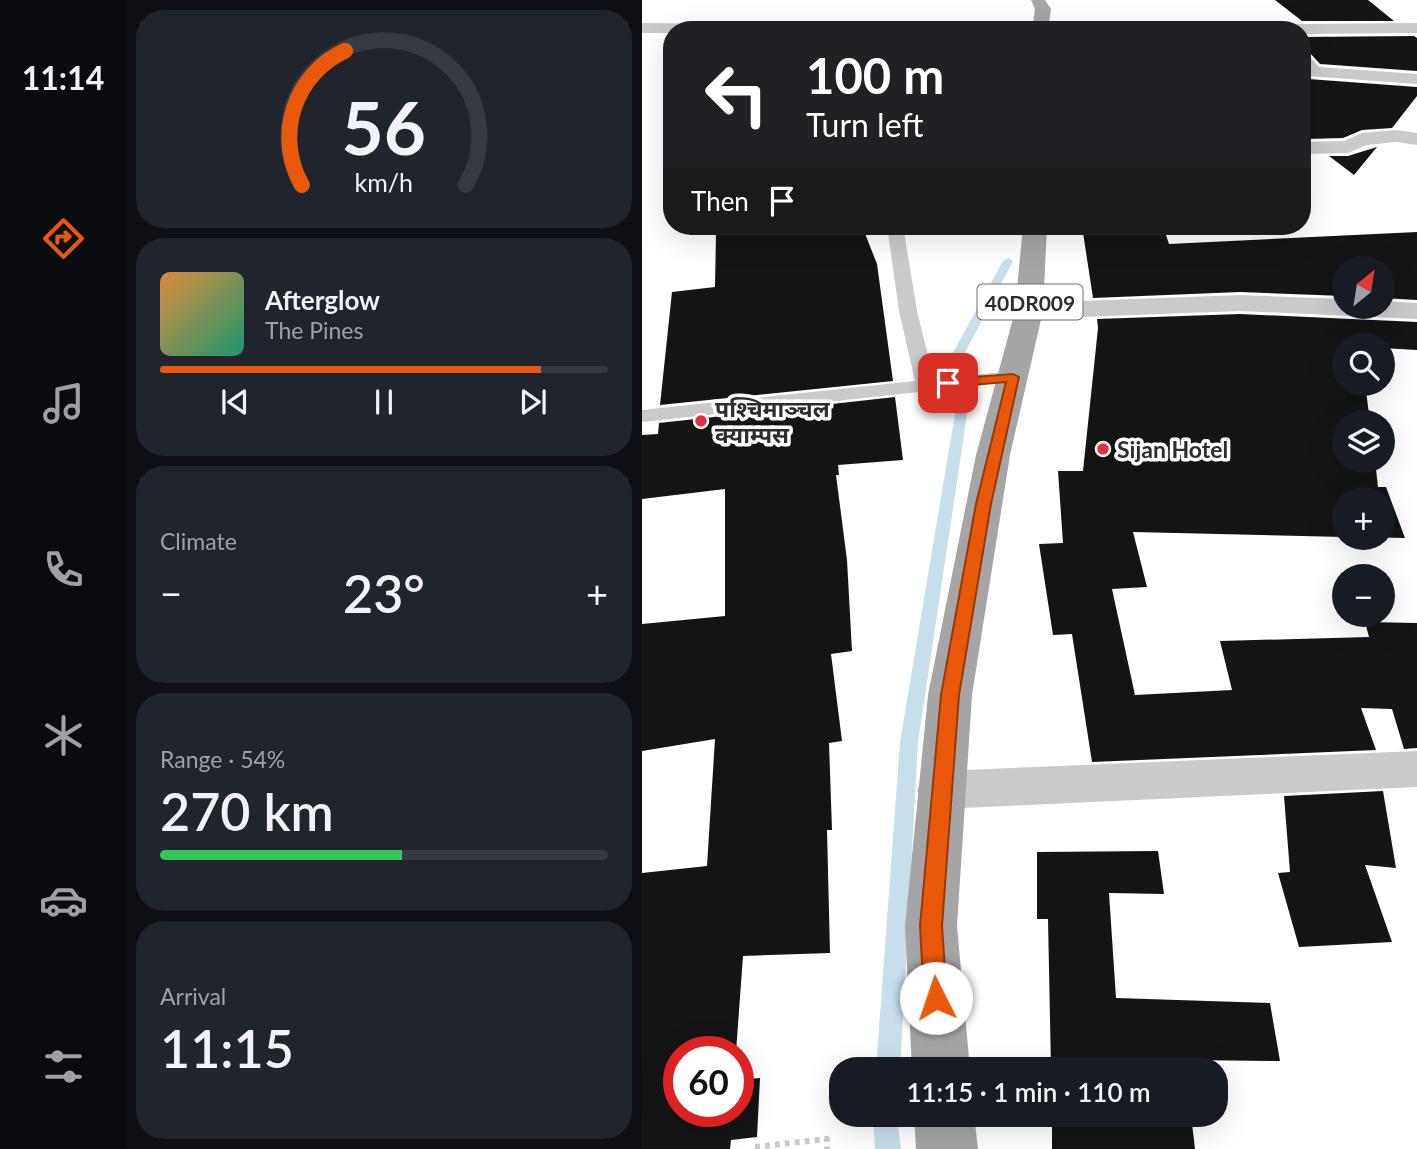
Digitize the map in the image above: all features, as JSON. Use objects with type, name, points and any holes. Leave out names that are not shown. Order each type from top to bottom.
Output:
[{"type":"main road","points":[[1038,0],[1043,9],[1041,21]]},
{"type":"main road","name":"40DR009","points":[[940,1057],[931,926],[950,695],[993,455],[1029,311],[1034,235]]},
{"type":"main road","points":[[945,1127],[947,1149]]},
{"type":"street","points":[[1399,14],[1417,28]]},
{"type":"street","points":[[642,28],[663,28]]},
{"type":"street","points":[[1369,28],[1382,48]]},
{"type":"street","points":[[1311,29],[1417,28]]},
{"type":"street","points":[[1311,69],[1314,72],[1417,79]]},
{"type":"street","points":[[1311,148],[1348,147],[1362,139],[1396,136],[1415,139]]},
{"type":"street","points":[[1029,311],[1240,303],[1417,312]]},
{"type":"street","points":[[941,790],[1417,769]]},
{"type":"lane","points":[[896,235],[908,311],[926,385]]},
{"type":"lane","points":[[642,416],[1013,377]]},
{"type":"path","points":[[755,1147],[827,1139],[827,1149]]},
{"type":"building","points":[[1275,0],[1368,0],[1394,21],[1302,21]]},
{"type":"building","points":[[1414,36],[1417,38],[1417,71],[1320,64],[1311,54],[1311,37]]},
{"type":"building","points":[[1311,79],[1417,87],[1417,96],[1392,128],[1362,130],[1343,138],[1311,139]]},
{"type":"building","points":[[1377,147],[1354,175],[1329,156],[1348,156]]},
{"type":"building","points":[[1417,232],[1417,300],[1395,299],[1395,256],[1332,256],[1332,296],[1240,292],[1093,298],[1083,235],[1166,235],[1169,244]]},
{"type":"building","points":[[716,235],[866,235],[877,264],[893,381],[660,405],[672,292],[715,287]]},
{"type":"building","points":[[1240,314],[1417,322],[1417,350],[1395,349],[1395,333],[1332,333],[1332,396],[1367,396],[1368,410],[1332,410],[1332,473],[1376,473],[1378,487],[1332,487],[1332,537],[1133,532],[1147,587],[1112,589],[1135,695],[1232,690],[1220,641],[1369,637],[1366,627],[1395,627],[1395,623],[1417,623],[1417,748],[1404,749],[1392,709],[1361,708],[1376,750],[1092,762],[1072,634],[1053,635],[1039,544],[1063,543],[1058,471],[1083,471],[1097,319]]},
{"type":"building","points":[[895,397],[903,460],[838,465],[839,475],[836,475],[847,560],[852,651],[831,654],[842,741],[829,743],[832,830],[827,830],[830,953],[743,956],[737,1036],[663,1036],[663,1127],[754,1127],[754,1079],[760,1078],[757,1137],[731,1140],[730,1149],[642,1149],[642,873],[707,866],[715,739],[642,751],[642,624],[725,616],[725,489],[642,499],[642,435],[658,434],[659,423]]},
{"type":"building","points":[[1395,511],[1405,538],[1395,538]]},
{"type":"building","points":[[1383,791],[1396,868],[1365,865],[1392,942],[1299,947],[1278,873],[1290,872],[1284,796]]},
{"type":"building","points":[[1158,851],[1164,894],[1109,893],[1116,998],[1270,1003],[1280,1061],[1228,1060],[1228,1057],[1051,1057],[1048,919],[1037,919],[1037,852]]},
{"type":"building","points":[[1052,1127],[1192,1127],[1195,1149],[1052,1149]]},
{"type":"waterway","points":[[889,1057],[909,742],[962,408],[954,362],[1008,261]]},
{"type":"waterway","points":[[886,1127],[888,1149]]},
{"type":"place","name":"पश्‍चिमाञ्‍चल क्याम्पस","points":[[701,421]]},
{"type":"place","name":"Sijan Hotel","points":[[1103,449]]},
{"type":"route","points":[[936,998],[931,926],[950,695],[993,455],[1013,377],[948,383]]}]
